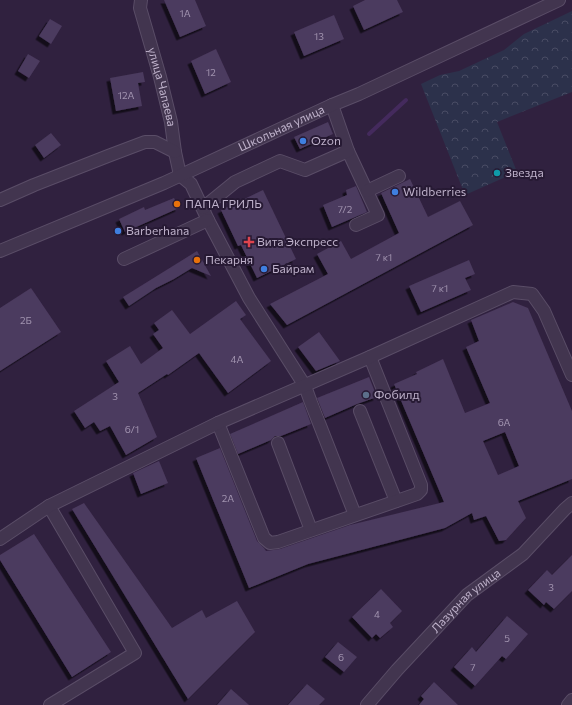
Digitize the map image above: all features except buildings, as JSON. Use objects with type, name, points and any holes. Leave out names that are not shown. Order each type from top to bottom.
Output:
[{"type":"street","name":"улица Чапаева","points":[[141,0],[140,8],[171,122],[180,175]]},
{"type":"street","name":"Школьная улица","points":[[0,251],[180,175],[359,94],[559,0]]},
{"type":"street","points":[[332,105],[348,151],[378,215],[356,225]]},
{"type":"street","points":[[0,200],[34,185],[145,142],[155,142],[175,152]]},
{"type":"street","points":[[202,208],[235,182],[280,162],[305,170],[348,151]]},
{"type":"street","points":[[180,175],[190,184],[249,298],[305,386],[355,515]]},
{"type":"street","points":[[367,191],[399,176]]},
{"type":"street","points":[[124,259],[208,220]]},
{"type":"street","points":[[0,539],[49,506],[218,423],[305,386],[513,292],[532,294],[544,311],[572,375]]},
{"type":"street","points":[[218,423],[264,538],[270,543],[278,542],[417,494],[421,490],[421,484],[370,357]]},
{"type":"street","points":[[360,411],[396,501]]},
{"type":"street","points":[[278,443],[311,530]]},
{"type":"street","name":"Лазурная улица","points":[[367,705],[397,670],[467,595],[523,554],[565,508],[572,503]]},
{"type":"street","points":[[49,506],[134,653],[50,705]]},
{"type":"street","points":[[568,705],[572,700]]},
{"type":"green space","points":[[572,11],[572,92],[497,122],[517,172],[465,195],[421,84],[440,75],[459,71],[504,50],[524,34]]},
{"type":"waterway","points":[[369,134],[406,100]]},
{"type":"place","name":"Ozon","points":[[303,141]]},
{"type":"place","name":"Звезда","points":[[497,173]]},
{"type":"place","name":"Wildberries","points":[[395,192]]},
{"type":"place","name":"ПАПА ГРИЛЬ","points":[[177,204]]},
{"type":"place","name":"Barberhana","points":[[118,231]]},
{"type":"place","name":"Вита Экспресс","points":[[249,242]]},
{"type":"place","name":"Пекарня","points":[[197,260]]},
{"type":"place","name":"Байрам","points":[[264,269]]},
{"type":"place","name":"Фобилд","points":[[366,395]]}]
